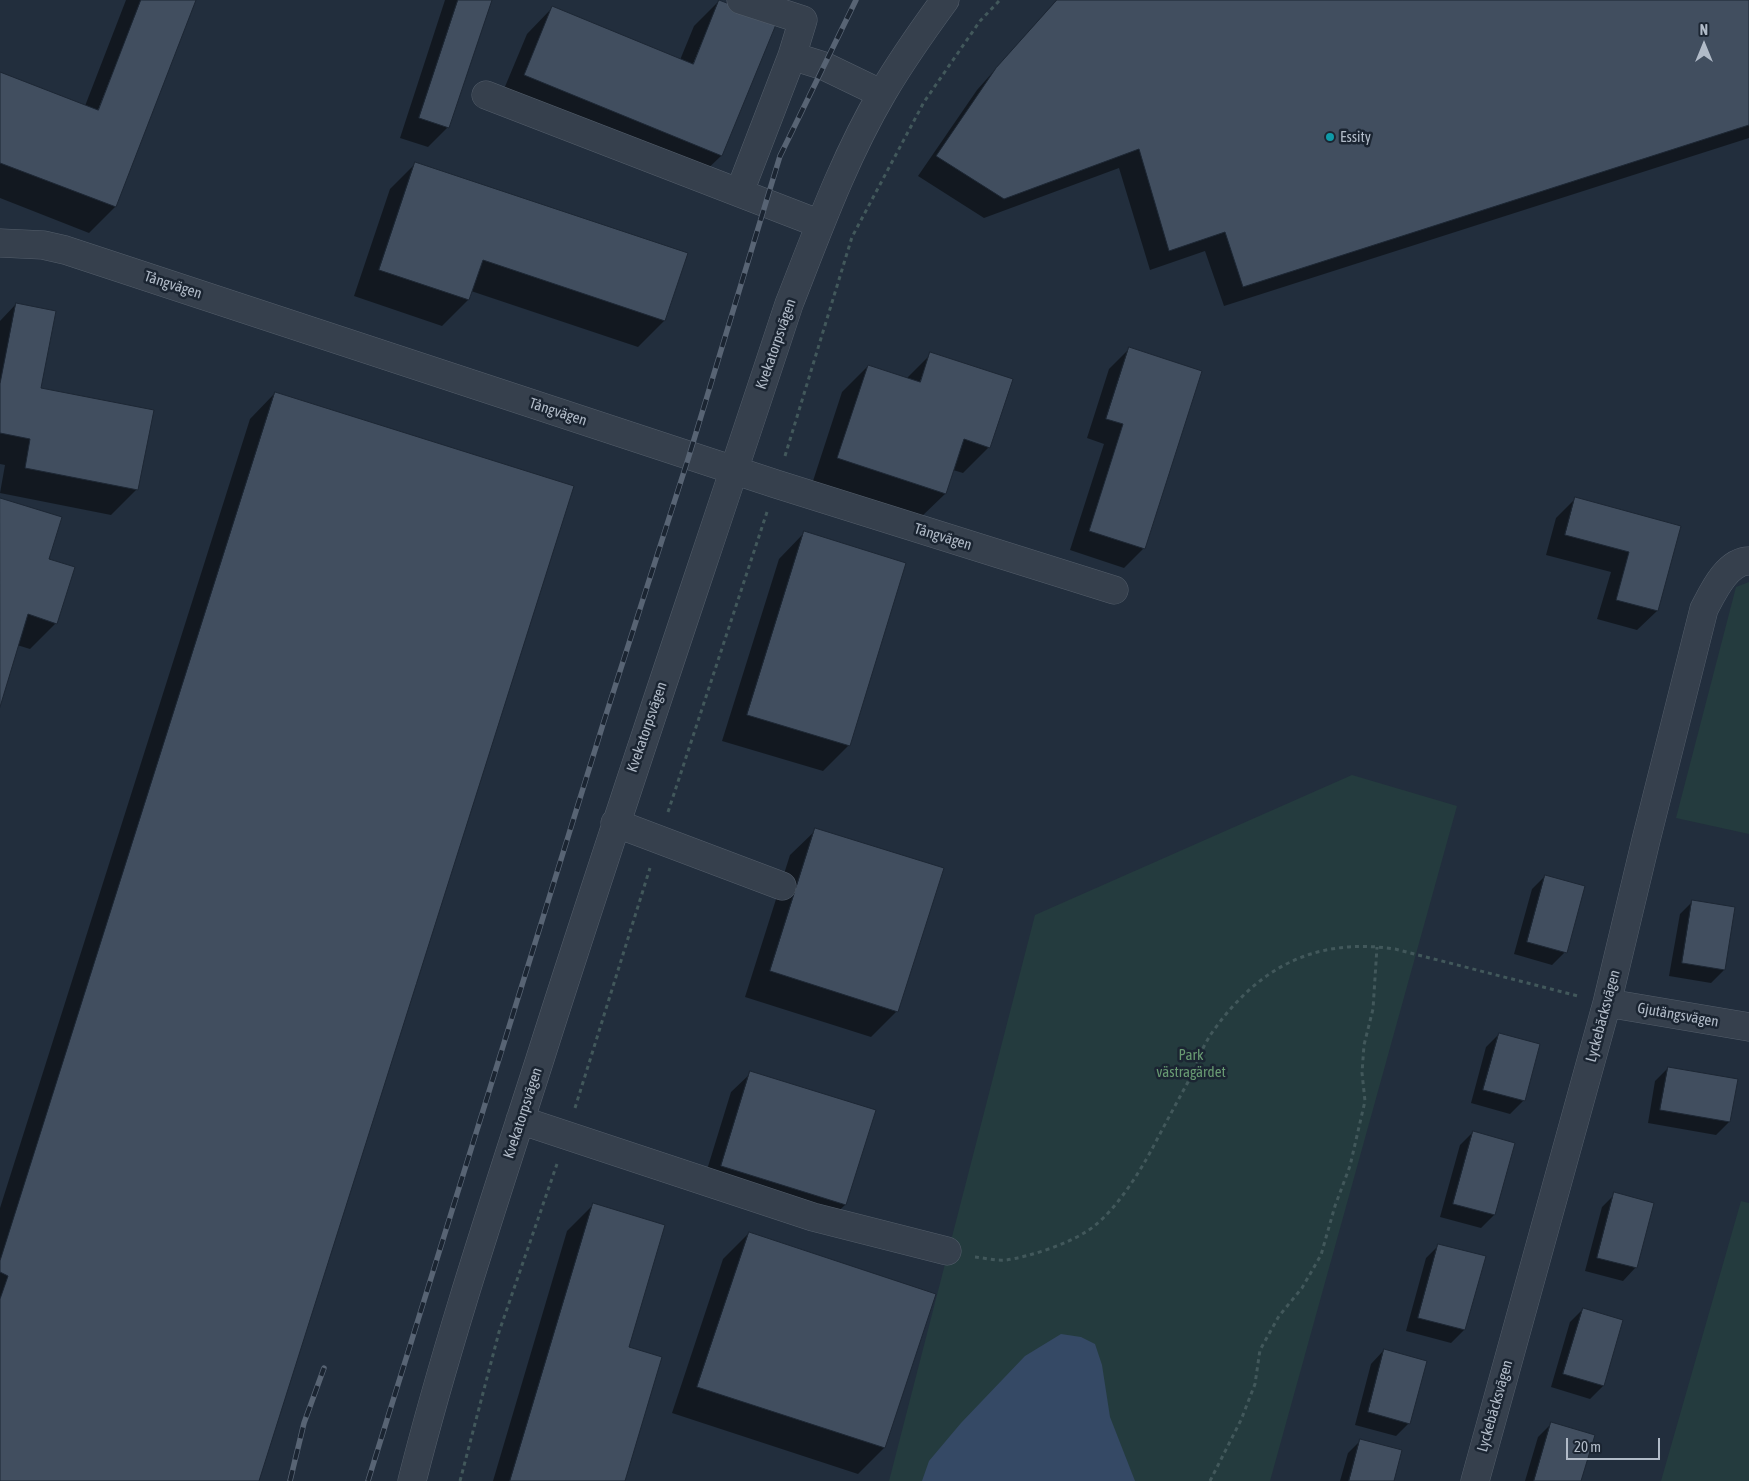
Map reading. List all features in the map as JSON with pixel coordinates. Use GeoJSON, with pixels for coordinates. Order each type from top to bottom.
{"type":"FeatureCollection","features":[{"type":"Feature","properties":{"kind":"street"},"geometry":{"type":"LineString","coordinates":[[740,191],[792,56],[803,20],[741,0]]}},
{"type":"Feature","properties":{"kind":"street","name":"Kvekatorpsvägen"},"geometry":{"type":"LineString","coordinates":[[412,1481],[433,1400],[520,1120],[615,824],[789,304],[820,224],[882,94],[912,44],[945,0]]}},
{"type":"Feature","properties":{"kind":"street"},"geometry":{"type":"LineString","coordinates":[[792,56],[824,66],[882,94]]}},
{"type":"Feature","properties":{"kind":"street"},"geometry":{"type":"LineString","coordinates":[[486,95],[740,191],[820,224]]}},
{"type":"Feature","properties":{"kind":"street","name":"Tångvägen"},"geometry":{"type":"LineString","coordinates":[[0,243],[43,244],[65,250],[776,484],[1114,590]]}},
{"type":"Feature","properties":{"kind":"street","name":"Lyckebäcksvägen"},"geometry":{"type":"LineString","coordinates":[[1475,1481],[1607,1003],[1704,609],[1720,578],[1746,561]]}},
{"type":"Feature","properties":{"kind":"street"},"geometry":{"type":"LineString","coordinates":[[615,824],[782,886]]}},
{"type":"Feature","properties":{"kind":"street","name":"Gjutängsvägen"},"geometry":{"type":"LineString","coordinates":[[1607,1003],[1749,1027]]}},
{"type":"Feature","properties":{"kind":"street"},"geometry":{"type":"LineString","coordinates":[[520,1120],[814,1217],[947,1251]]}},
{"type":"Feature","properties":{"kind":"path"},"geometry":{"type":"LineString","coordinates":[[460,1481],[499,1332],[567,1134],[659,840],[776,484],[852,237],[924,102],[980,21],[1000,0]]}},
{"type":"Feature","properties":{"kind":"path"},"geometry":{"type":"LineString","coordinates":[[947,1251],[970,1257],[1005,1260],[1052,1247],[1085,1233],[1115,1205],[1138,1175],[1210,1036],[1241,996],[1274,970],[1309,954],[1345,948],[1377,947],[1607,1003]]}},
{"type":"Feature","properties":{"kind":"path"},"geometry":{"type":"LineString","coordinates":[[1210,1481],[1242,1420],[1256,1384],[1260,1350],[1279,1316],[1302,1288],[1321,1255],[1335,1206],[1350,1166],[1365,1101],[1362,1073],[1364,1045],[1373,1009],[1377,947]]}},
{"type":"Feature","properties":{"kind":"green space"},"geometry":{"type":"Polygon","coordinates":[[[1749,582],[1749,834],[1676,818],[1736,587],[1749,582]]]}},
{"type":"Feature","properties":{"kind":"green space","name":"Park västragärdet"},"geometry":{"type":"Polygon","coordinates":[[[1352,775],[1457,806],[1270,1481],[889,1481],[1035,915],[1352,775]]]}},
{"type":"Feature","properties":{"kind":"green space"},"geometry":{"type":"Polygon","coordinates":[[[1741,1201],[1749,1203],[1749,1481],[1661,1481],[1741,1201]]]}},
{"type":"Feature","properties":{"kind":"water"},"geometry":{"type":"Polygon","coordinates":[[[1061,1334],[1081,1337],[1095,1344],[1102,1365],[1110,1417],[1135,1481],[922,1481],[929,1461],[961,1423],[1025,1356],[1061,1334]]]}},
{"type":"Feature","properties":{"kind":"building"},"geometry":{"type":"Polygon","coordinates":[[[141,0],[196,0],[116,207],[0,163],[0,72],[98,110],[141,0]]]}},
{"type":"Feature","properties":{"kind":"building"},"geometry":{"type":"Polygon","coordinates":[[[458,0],[492,0],[449,128],[419,118],[458,0]]]}},
{"type":"Feature","properties":{"kind":"building"},"geometry":{"type":"Polygon","coordinates":[[[719,0],[777,22],[722,156],[524,75],[552,6],[693,64],[719,0]]]}},
{"type":"Feature","properties":{"kind":"building","name":"Essity"},"geometry":{"type":"Polygon","coordinates":[[[1057,0],[1749,0],[1749,125],[1243,287],[1225,232],[1169,251],[1139,149],[1004,199],[936,156],[996,68],[1057,0]]]}},
{"type":"Feature","properties":{"kind":"building"},"geometry":{"type":"Polygon","coordinates":[[[415,162],[688,253],[665,321],[483,260],[469,300],[379,270],[415,162]]]}},
{"type":"Feature","properties":{"kind":"building"},"geometry":{"type":"Polygon","coordinates":[[[16,303],[56,311],[41,388],[154,410],[138,490],[25,468],[30,439],[0,433],[0,384],[16,303]]]}},
{"type":"Feature","properties":{"kind":"building"},"geometry":{"type":"Polygon","coordinates":[[[1129,347],[1202,371],[1145,549],[1089,531],[1123,424],[1106,419],[1129,347]]]}},
{"type":"Feature","properties":{"kind":"building"},"geometry":{"type":"Polygon","coordinates":[[[930,352],[1013,379],[990,448],[964,439],[946,494],[837,458],[868,365],[920,382],[930,352]]]}},
{"type":"Feature","properties":{"kind":"building"},"geometry":{"type":"Polygon","coordinates":[[[275,392],[574,486],[259,1481],[0,1481],[0,1299],[8,1276],[0,1272],[0,1261],[275,392]]]}},
{"type":"Feature","properties":{"kind":"building"},"geometry":{"type":"Polygon","coordinates":[[[1575,497],[1681,526],[1658,611],[1616,600],[1629,552],[1565,535],[1575,497]]]}},
{"type":"Feature","properties":{"kind":"building"},"geometry":{"type":"Polygon","coordinates":[[[0,498],[62,517],[49,559],[75,567],[57,624],[28,614],[0,707],[0,498]]]}},
{"type":"Feature","properties":{"kind":"building"},"geometry":{"type":"Polygon","coordinates":[[[804,531],[906,563],[850,746],[747,715],[804,531]]]}},
{"type":"Feature","properties":{"kind":"building"},"geometry":{"type":"Polygon","coordinates":[[[815,828],[944,868],[898,1012],[770,971],[815,828]]]}},
{"type":"Feature","properties":{"kind":"building"},"geometry":{"type":"Polygon","coordinates":[[[1545,875],[1585,886],[1567,953],[1527,942],[1545,875]]]}},
{"type":"Feature","properties":{"kind":"building"},"geometry":{"type":"Polygon","coordinates":[[[1692,900],[1735,907],[1725,970],[1682,963],[1692,900]]]}},
{"type":"Feature","properties":{"kind":"building"},"geometry":{"type":"Polygon","coordinates":[[[1499,1033],[1540,1044],[1525,1101],[1483,1090],[1499,1033]]]}},
{"type":"Feature","properties":{"kind":"building"},"geometry":{"type":"Polygon","coordinates":[[[1668,1067],[1738,1079],[1730,1122],[1660,1110],[1668,1067]]]}},
{"type":"Feature","properties":{"kind":"building"},"geometry":{"type":"Polygon","coordinates":[[[750,1071],[876,1110],[846,1205],[721,1166],[750,1071]]]}},
{"type":"Feature","properties":{"kind":"building"},"geometry":{"type":"Polygon","coordinates":[[[1473,1131],[1515,1143],[1495,1215],[1453,1204],[1473,1131]]]}},
{"type":"Feature","properties":{"kind":"building"},"geometry":{"type":"Polygon","coordinates":[[[1614,1192],[1654,1203],[1637,1268],[1597,1258],[1614,1192]]]}},
{"type":"Feature","properties":{"kind":"building"},"geometry":{"type":"Polygon","coordinates":[[[593,1203],[665,1225],[629,1347],[662,1357],[625,1481],[510,1481],[593,1203]]]}},
{"type":"Feature","properties":{"kind":"building"},"geometry":{"type":"Polygon","coordinates":[[[749,1232],[936,1294],[885,1448],[697,1387],[749,1232]]]}},
{"type":"Feature","properties":{"kind":"building"},"geometry":{"type":"Polygon","coordinates":[[[1438,1244],[1486,1256],[1465,1330],[1418,1318],[1438,1244]]]}},
{"type":"Feature","properties":{"kind":"building"},"geometry":{"type":"Polygon","coordinates":[[[1583,1308],[1623,1320],[1604,1386],[1563,1374],[1583,1308]]]}},
{"type":"Feature","properties":{"kind":"building"},"geometry":{"type":"Polygon","coordinates":[[[1384,1349],[1427,1361],[1410,1424],[1368,1412],[1384,1349]]]}},
{"type":"Feature","properties":{"kind":"building"},"geometry":{"type":"Polygon","coordinates":[[[1551,1422],[1595,1435],[1581,1481],[1534,1481],[1551,1422]]]}},
{"type":"Feature","properties":{"kind":"building"},"geometry":{"type":"Polygon","coordinates":[[[1360,1439],[1402,1450],[1394,1481],[1349,1481],[1360,1439]]]}},
{"type":"Feature","properties":{"kind":"railway"},"geometry":{"type":"LineString","coordinates":[[368,1481],[604,721],[689,456],[780,156],[856,0]]}},
{"type":"Feature","properties":{"kind":"railway"},"geometry":{"type":"LineString","coordinates":[[290,1481],[304,1423],[324,1368]]}},
{"type":"Feature","properties":{"kind":"place","name":"Essity"},"geometry":{"type":"Point","coordinates":[1330,137]}}]}
